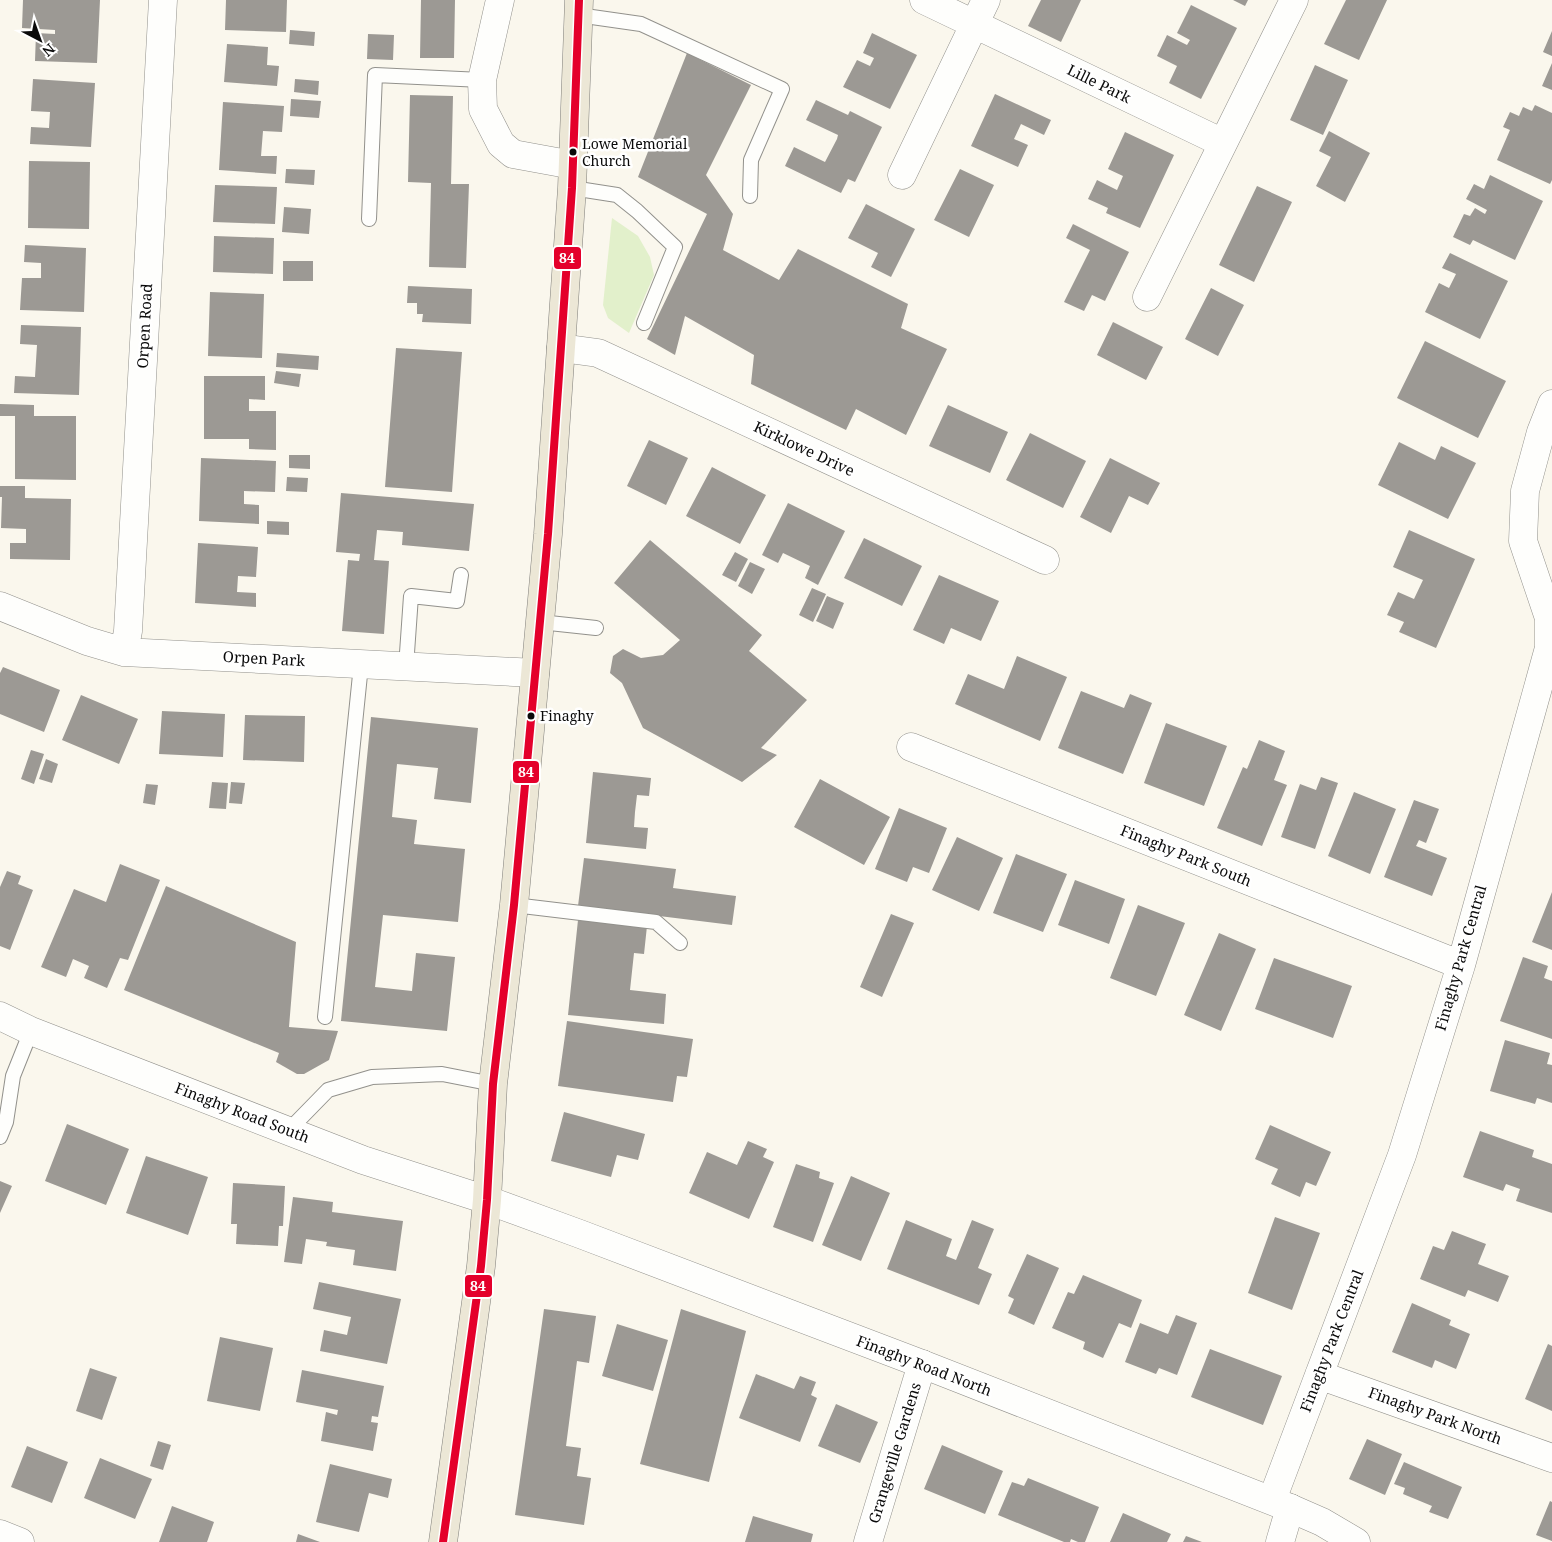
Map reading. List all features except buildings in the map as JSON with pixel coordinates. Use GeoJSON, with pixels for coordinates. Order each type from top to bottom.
{"type":"FeatureCollection","features":[{"type":"Feature","properties":{"kind":"main road"},"geometry":{"type":"LineString","coordinates":[[442,1542],[479,1284],[487,1200],[493,1084],[514,905],[536,673],[549,520],[572,177],[578,8]]}},
{"type":"Feature","properties":{"kind":"street","name":"Orpen Road"},"geometry":{"type":"LineString","coordinates":[[124,652],[128,631],[164,0]]}},
{"type":"Feature","properties":{"kind":"street"},"geometry":{"type":"LineString","coordinates":[[500,0],[482,80],[483,109],[501,144],[513,154],[572,177]]}},
{"type":"Feature","properties":{"kind":"street","name":"Lille Park"},"geometry":{"type":"LineString","coordinates":[[924,0],[981,12],[1223,144]]}},
{"type":"Feature","properties":{"kind":"street"},"geometry":{"type":"LineString","coordinates":[[1147,297],[1294,0]]}},
{"type":"Feature","properties":{"kind":"street"},"geometry":{"type":"LineString","coordinates":[[902,175],[981,12]]}},
{"type":"Feature","properties":{"kind":"street","name":"Kirklowe Drive"},"geometry":{"type":"LineString","coordinates":[[560,348],[598,353],[1045,560]]}},
{"type":"Feature","properties":{"kind":"street","name":"Finaghy Park Central"},"geometry":{"type":"LineString","coordinates":[[1280,1542],[1281,1504],[1319,1375],[1402,1155],[1461,965],[1550,648],[1549,618],[1523,541],[1525,491],[1541,432],[1552,404]]}},
{"type":"Feature","properties":{"kind":"street","name":"Orpen Park"},"geometry":{"type":"LineString","coordinates":[[0,606],[87,641],[124,652],[536,673]]}},
{"type":"Feature","properties":{"kind":"street","name":"Finaghy Park South"},"geometry":{"type":"LineString","coordinates":[[912,748],[1461,965]]}},
{"type":"Feature","properties":{"kind":"street","name":"Finaghy Road South"},"geometry":{"type":"LineString","coordinates":[[0,1016],[32,1031],[381,1167],[487,1200]]}},
{"type":"Feature","properties":{"kind":"street","name":"Finaghy Road North"},"geometry":{"type":"LineString","coordinates":[[487,1200],[922,1364],[1281,1504],[1322,1522],[1356,1542]]}},
{"type":"Feature","properties":{"kind":"street","name":"Grangeville Gardens"},"geometry":{"type":"LineString","coordinates":[[868,1542],[922,1364]]}},
{"type":"Feature","properties":{"kind":"street","name":"Finaghy Park North"},"geometry":{"type":"LineString","coordinates":[[1319,1375],[1552,1458]]}},
{"type":"Feature","properties":{"kind":"street"},"geometry":{"type":"LineString","coordinates":[[0,1534],[20,1542]]}},
{"type":"Feature","properties":{"kind":"lane"},"geometry":{"type":"LineString","coordinates":[[578,8],[642,24],[782,89],[751,160],[750,196]]}},
{"type":"Feature","properties":{"kind":"lane"},"geometry":{"type":"LineString","coordinates":[[369,219],[375,75],[482,80]]}},
{"type":"Feature","properties":{"kind":"lane"},"geometry":{"type":"LineString","coordinates":[[572,177],[616,194],[675,247],[644,323]]}},
{"type":"Feature","properties":{"kind":"lane"},"geometry":{"type":"LineString","coordinates":[[406,667],[411,596],[458,601],[460,575]]}},
{"type":"Feature","properties":{"kind":"lane"},"geometry":{"type":"LineString","coordinates":[[540,622],[596,628]]}},
{"type":"Feature","properties":{"kind":"lane"},"geometry":{"type":"LineString","coordinates":[[325,1017],[361,665]]}},
{"type":"Feature","properties":{"kind":"lane"},"geometry":{"type":"LineString","coordinates":[[514,905],[656,922],[680,943]]}},
{"type":"Feature","properties":{"kind":"lane"},"geometry":{"type":"LineString","coordinates":[[0,1137],[6,1122],[13,1076],[32,1031]]}},
{"type":"Feature","properties":{"kind":"lane"},"geometry":{"type":"LineString","coordinates":[[288,1131],[328,1090],[372,1077],[442,1074],[493,1084]]}},
{"type":"Feature","properties":{"kind":"green space"},"geometry":{"type":"Polygon","coordinates":[[[612,218],[638,236],[650,257],[654,275],[629,333],[608,318],[603,305],[612,218]]]}},
{"type":"Feature","properties":{"kind":"transit line","name":"84"},"geometry":{"type":"LineString","coordinates":[[443,1542],[481,1266],[487,1200],[493,1084],[514,905],[548,534],[572,188],[579,0]]}},
{"type":"Feature","properties":{"kind":"place","name":"Lowe Memorial Church"},"geometry":{"type":"Point","coordinates":[573,152]}},
{"type":"Feature","properties":{"kind":"place","name":"Finaghy"},"geometry":{"type":"Point","coordinates":[531,716]}}]}
